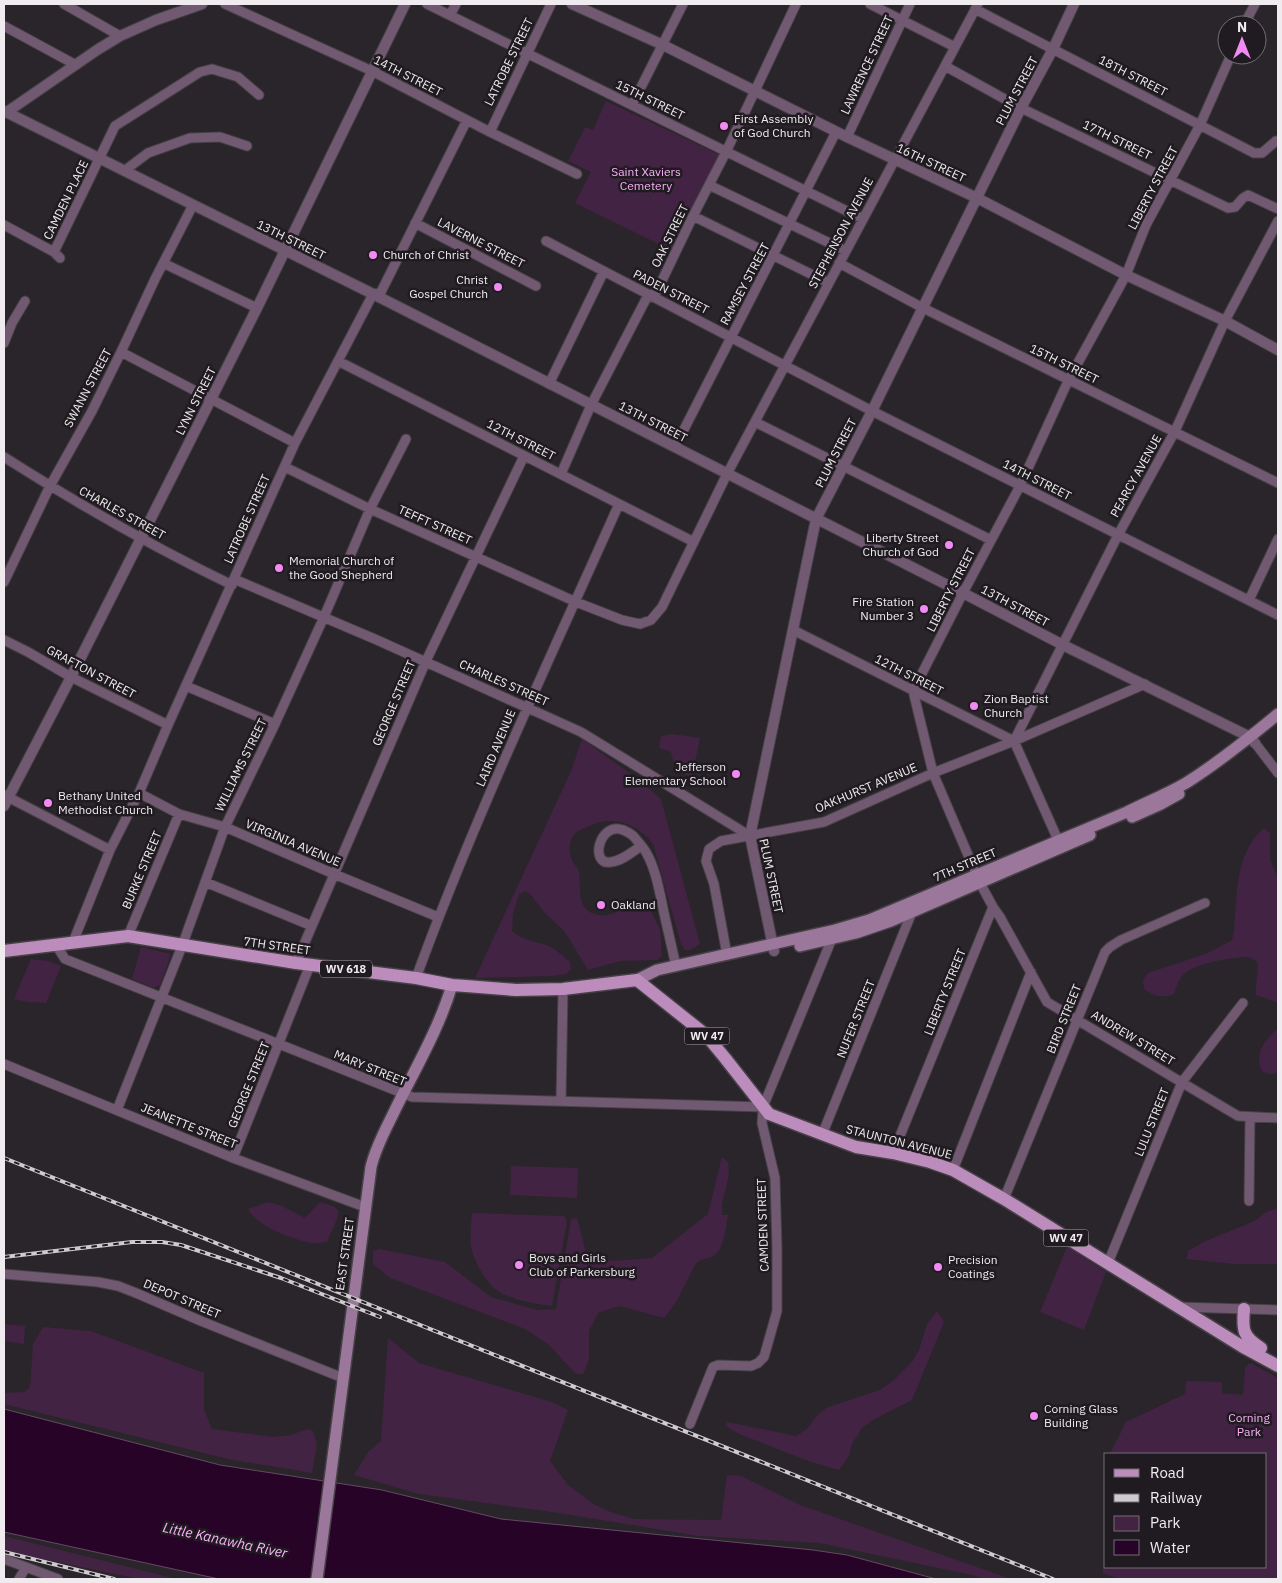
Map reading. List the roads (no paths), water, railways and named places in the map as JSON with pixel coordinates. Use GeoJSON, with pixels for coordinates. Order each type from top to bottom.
{"type":"FeatureCollection","features":[{"type":"Feature","properties":{"kind":"main road","name":"7TH STREET"},"geometry":{"type":"LineString","coordinates":[[833,934],[978,879],[1161,804],[1195,785],[1252,740],[1278,714]]}},
{"type":"Feature","properties":{"kind":"main road","name":"7TH STREET"},"geometry":{"type":"LineString","coordinates":[[4,951],[128,936],[182,946],[416,978],[452,985],[516,990],[563,989],[659,977],[833,934],[872,928],[912,912],[1058,840],[1127,812],[1185,783],[1278,724]]}},
{"type":"Feature","properties":{"kind":"main road","name":"7TH STREET"},"geometry":{"type":"LineString","coordinates":[[637,980],[657,970],[728,954],[773,948]]}},
{"type":"Feature","properties":{"kind":"main road","name":"STAUNTON AVENUE"},"geometry":{"type":"LineString","coordinates":[[637,980],[706,1035],[769,1114],[856,1147],[893,1153],[953,1170],[1004,1199],[1278,1366]]}},
{"type":"Feature","properties":{"kind":"main road","name":"EAST STREET"},"geometry":{"type":"LineString","coordinates":[[317,1579],[374,1154],[430,1041],[447,1002],[452,985]]}},
{"type":"Feature","properties":{"kind":"main road"},"geometry":{"type":"LineString","coordinates":[[1244,1309],[1243,1324],[1245,1335],[1250,1341],[1278,1359]]}},
{"type":"Feature","properties":{"kind":"main road"},"geometry":{"type":"LineString","coordinates":[[1231,1339],[1243,1324]]}},
{"type":"Feature","properties":{"kind":"street"},"geometry":{"type":"LineString","coordinates":[[64,4],[120,36]]}},
{"type":"Feature","properties":{"kind":"street"},"geometry":{"type":"LineString","coordinates":[[5,112],[96,50],[120,36],[156,20],[202,4]]}},
{"type":"Feature","properties":{"kind":"street","name":"14TH STREET"},"geometry":{"type":"LineString","coordinates":[[225,4],[372,71],[490,132],[577,174]]}},
{"type":"Feature","properties":{"kind":"street","name":"LYNN STREET"},"geometry":{"type":"LineString","coordinates":[[5,799],[71,677],[211,400],[406,4]]}},
{"type":"Feature","properties":{"kind":"street","name":"15TH STREET"},"geometry":{"type":"LineString","coordinates":[[427,4],[863,219]]}},
{"type":"Feature","properties":{"kind":"street"},"geometry":{"type":"LineString","coordinates":[[450,15],[456,4]]}},
{"type":"Feature","properties":{"kind":"street","name":"LATROBE STREET"},"geometry":{"type":"LineString","coordinates":[[490,132],[551,4]]}},
{"type":"Feature","properties":{"kind":"street","name":"16TH STREET"},"geometry":{"type":"LineString","coordinates":[[572,4],[663,45],[847,138],[977,198],[1126,274],[1226,322],[1278,350]]}},
{"type":"Feature","properties":{"kind":"street"},"geometry":{"type":"LineString","coordinates":[[632,105],[684,4]]}},
{"type":"Feature","properties":{"kind":"street","name":"OAK STREET"},"geometry":{"type":"LineString","coordinates":[[561,474],[590,405],[646,299],[657,292],[796,4]]}},
{"type":"Feature","properties":{"kind":"street"},"geometry":{"type":"LineString","coordinates":[[870,4],[955,47]]}},
{"type":"Feature","properties":{"kind":"street","name":"LAWRENCE STREET"},"geometry":{"type":"LineString","coordinates":[[847,138],[910,4]]}},
{"type":"Feature","properties":{"kind":"street","name":"PLUM STREET"},"geometry":{"type":"LineString","coordinates":[[773,948],[750,836],[816,519],[872,411],[1074,4]]}},
{"type":"Feature","properties":{"kind":"street","name":"18TH STREET"},"geometry":{"type":"LineString","coordinates":[[977,7],[1053,49],[1254,153],[1262,153],[1278,141]]}},
{"type":"Feature","properties":{"kind":"street","name":"STEPHENSON AVENUE"},"geometry":{"type":"LineString","coordinates":[[675,578],[727,474],[977,7]]}},
{"type":"Feature","properties":{"kind":"street"},"geometry":{"type":"LineString","coordinates":[[4,26],[76,65]]}},
{"type":"Feature","properties":{"kind":"street","name":"LIBERTY STREET"},"geometry":{"type":"LineString","coordinates":[[913,691],[1020,486],[1068,380],[1126,274],[1146,225],[1200,124],[1227,65]]}},
{"type":"Feature","properties":{"kind":"street","name":"17TH STREET"},"geometry":{"type":"LineString","coordinates":[[945,66],[1021,108],[1228,208],[1235,207],[1248,195],[1278,209]]}},
{"type":"Feature","properties":{"kind":"street","name":"CAMDEN PLACE"},"geometry":{"type":"LineString","coordinates":[[4,225],[57,255],[115,126],[200,72],[212,69],[238,77],[259,95]]}},
{"type":"Feature","properties":{"kind":"street","name":"13TH STREET"},"geometry":{"type":"LineString","coordinates":[[5,112],[373,294],[1063,645],[1145,684],[1252,740],[1278,773]]}},
{"type":"Feature","properties":{"kind":"street","name":"LATROBE STREET"},"geometry":{"type":"LineString","coordinates":[[73,942],[110,850],[139,793],[295,443],[373,294],[381,292],[467,120]]}},
{"type":"Feature","properties":{"kind":"street","name":"RAMSEY STREET"},"geometry":{"type":"LineString","coordinates":[[675,447],[836,132]]}},
{"type":"Feature","properties":{"kind":"street"},"geometry":{"type":"LineString","coordinates":[[124,171],[148,153],[190,138],[220,137],[247,146]]}},
{"type":"Feature","properties":{"kind":"street"},"geometry":{"type":"LineString","coordinates":[[709,185],[846,250]]}},
{"type":"Feature","properties":{"kind":"street","name":"SWANN STREET"},"geometry":{"type":"LineString","coordinates":[[5,579],[50,486],[92,411],[192,205]]}},
{"type":"Feature","properties":{"kind":"street"},"geometry":{"type":"LineString","coordinates":[[693,216],[829,283]]}},
{"type":"Feature","properties":{"kind":"street","name":"PEARCY AVENUE"},"geometry":{"type":"LineString","coordinates":[[1014,741],[1118,535],[1175,431],[1226,322],[1278,221]]}},
{"type":"Feature","properties":{"kind":"street","name":"LAVERNE STREET"},"geometry":{"type":"LineString","coordinates":[[415,223],[536,286]]}},
{"type":"Feature","properties":{"kind":"street","name":"PADEN STREET"},"geometry":{"type":"LineString","coordinates":[[546,242],[785,365]]}},
{"type":"Feature","properties":{"kind":"street"},"geometry":{"type":"LineString","coordinates":[[163,263],[257,308]]}},
{"type":"Feature","properties":{"kind":"street","name":"15TH STREET"},"geometry":{"type":"LineString","coordinates":[[840,263],[923,308],[1278,483]]}},
{"type":"Feature","properties":{"kind":"street"},"geometry":{"type":"LineString","coordinates":[[549,384],[604,271]]}},
{"type":"Feature","properties":{"kind":"street"},"geometry":{"type":"LineString","coordinates":[[4,343],[8,322],[24,301]]}},
{"type":"Feature","properties":{"kind":"street"},"geometry":{"type":"LineString","coordinates":[[121,352],[295,443]]}},
{"type":"Feature","properties":{"kind":"street","name":"12TH STREET"},"geometry":{"type":"LineString","coordinates":[[338,361],[694,542]]}},
{"type":"Feature","properties":{"kind":"street","name":"14TH STREET"},"geometry":{"type":"LineString","coordinates":[[785,365],[872,411],[1278,615]]}},
{"type":"Feature","properties":{"kind":"street"},"geometry":{"type":"LineString","coordinates":[[755,422],[991,540]]}},
{"type":"Feature","properties":{"kind":"street","name":"WILLIAMS STREET"},"geometry":{"type":"LineString","coordinates":[[117,1110],[182,946],[225,827],[324,617],[370,509],[406,439]]}},
{"type":"Feature","properties":{"kind":"street","name":"GEORGE STREET"},"geometry":{"type":"LineString","coordinates":[[296,963],[426,661],[524,456]]}},
{"type":"Feature","properties":{"kind":"street","name":"CHARLES STREET"},"geometry":{"type":"LineString","coordinates":[[4,457],[140,538],[233,582],[324,617],[426,661],[580,732],[750,836]]}},
{"type":"Feature","properties":{"kind":"street","name":"TEFFT STREET"},"geometry":{"type":"LineString","coordinates":[[285,467],[370,509],[576,602],[622,620],[640,624],[651,620],[662,607],[675,578]]}},
{"type":"Feature","properties":{"kind":"street","name":"LAIRD AVENUE"},"geometry":{"type":"LineString","coordinates":[[416,978],[438,917],[527,708],[619,504]]}},
{"type":"Feature","properties":{"kind":"street"},"geometry":{"type":"LineString","coordinates":[[1249,600],[1278,539]]}},
{"type":"Feature","properties":{"kind":"street","name":"12TH STREET"},"geometry":{"type":"LineString","coordinates":[[792,630],[1014,741]]}},
{"type":"Feature","properties":{"kind":"street","name":"GRAFTON STREET"},"geometry":{"type":"LineString","coordinates":[[4,640],[71,677],[168,725]]}},
{"type":"Feature","properties":{"kind":"street"},"geometry":{"type":"LineString","coordinates":[[1058,840],[1014,741],[1145,684]]}},
{"type":"Feature","properties":{"kind":"street"},"geometry":{"type":"LineString","coordinates":[[186,686],[275,724]]}},
{"type":"Feature","properties":{"kind":"street"},"geometry":{"type":"LineString","coordinates":[[913,691],[934,773],[978,879],[993,907]]}},
{"type":"Feature","properties":{"kind":"street","name":"OAKHURST AVENUE"},"geometry":{"type":"LineString","coordinates":[[728,954],[714,884],[706,861],[709,848],[721,841],[824,822],[934,773],[1014,741]]}},
{"type":"Feature","properties":{"kind":"street","name":"VIRGINIA AVENUE"},"geometry":{"type":"LineString","coordinates":[[139,793],[179,814],[225,827],[438,917]]}},
{"type":"Feature","properties":{"kind":"street"},"geometry":{"type":"LineString","coordinates":[[5,799],[110,850]]}},
{"type":"Feature","properties":{"kind":"street","name":"BURKE STREET"},"geometry":{"type":"LineString","coordinates":[[128,936],[179,814]]}},
{"type":"Feature","properties":{"kind":"street"},"geometry":{"type":"LineString","coordinates":[[641,846],[611,862],[602,860],[598,854],[598,848],[604,836],[608,831],[618,829],[632,834],[641,846],[647,854],[658,883],[676,966]]}},
{"type":"Feature","properties":{"kind":"street"},"geometry":{"type":"LineString","coordinates":[[205,882],[312,926]]}},
{"type":"Feature","properties":{"kind":"street","name":"BIRD STREET"},"geometry":{"type":"LineString","coordinates":[[1004,1199],[1102,959],[1110,947],[1121,940],[1205,903]]}},
{"type":"Feature","properties":{"kind":"street","name":"LIBERTY STREET"},"geometry":{"type":"LineString","coordinates":[[893,1153],[993,907]]}},
{"type":"Feature","properties":{"kind":"street","name":"ANDREW STREET"},"geometry":{"type":"LineString","coordinates":[[993,907],[1047,1002],[1238,1116],[1278,1118]]}},
{"type":"Feature","properties":{"kind":"street","name":"NUFER STREET"},"geometry":{"type":"LineString","coordinates":[[822,1135],[912,912]]}},
{"type":"Feature","properties":{"kind":"street","name":"CAMDEN STREET"},"geometry":{"type":"LineString","coordinates":[[690,1424],[713,1367],[718,1365],[751,1366],[758,1363],[764,1357],[777,1311],[777,1248],[775,1178],[762,1123],[763,1106],[833,934]]}},
{"type":"Feature","properties":{"kind":"street","name":"MARY STREET"},"geometry":{"type":"LineString","coordinates":[[56,945],[65,959],[402,1095],[412,1097],[763,1106]]}},
{"type":"Feature","properties":{"kind":"street","name":"GEORGE STREET"},"geometry":{"type":"LineString","coordinates":[[234,1158],[310,965]]}},
{"type":"Feature","properties":{"kind":"street"},"geometry":{"type":"LineString","coordinates":[[953,1170],[1031,972]]}},
{"type":"Feature","properties":{"kind":"street"},"geometry":{"type":"LineString","coordinates":[[561,1101],[563,989]]}},
{"type":"Feature","properties":{"kind":"street","name":"LULU STREET"},"geometry":{"type":"LineString","coordinates":[[1108,1263],[1182,1082],[1243,1003]]}},
{"type":"Feature","properties":{"kind":"street","name":"JEANETTE STREET"},"geometry":{"type":"LineString","coordinates":[[4,1064],[234,1158],[366,1207]]}},
{"type":"Feature","properties":{"kind":"street"},"geometry":{"type":"LineString","coordinates":[[1250,1117],[1250,1202]]}},
{"type":"Feature","properties":{"kind":"street","name":"DEPOT STREET"},"geometry":{"type":"LineString","coordinates":[[4,1274],[98,1282],[118,1286],[201,1322],[343,1378]]}},
{"type":"Feature","properties":{"kind":"street"},"geometry":{"type":"LineString","coordinates":[[1179,1307],[1278,1310]]}},
{"type":"Feature","properties":{"kind":"street"},"geometry":{"type":"LineString","coordinates":[[4,1559],[58,1579]]}},
{"type":"Feature","properties":{"kind":"street"},"geometry":{"type":"LineString","coordinates":[[19,1579],[26,1567]]}},
{"type":"Feature","properties":{"kind":"water","name":"Little Kanawha River"},"geometry":{"type":"Polygon","coordinates":[[[4,1409],[220,1465],[382,1490],[501,1519],[813,1550],[847,1555],[936,1579],[219,1579],[4,1532],[4,1409]]]}},
{"type":"Feature","properties":{"kind":"railway"},"geometry":{"type":"LineString","coordinates":[[4,1158],[1053,1579]]}},
{"type":"Feature","properties":{"kind":"railway"},"geometry":{"type":"LineString","coordinates":[[4,1257],[132,1242],[162,1242],[181,1245],[281,1278],[380,1317]]}},
{"type":"Feature","properties":{"kind":"railway"},"geometry":{"type":"LineString","coordinates":[[4,1552],[114,1579]]}},
{"type":"Feature","properties":{"kind":"place","name":"First Assembly of God Church"},"geometry":{"type":"Point","coordinates":[724,126]}},
{"type":"Feature","properties":{"kind":"place","name":"Church of Christ"},"geometry":{"type":"Point","coordinates":[373,255]}},
{"type":"Feature","properties":{"kind":"place","name":"Christ Gospel Church"},"geometry":{"type":"Point","coordinates":[498,287]}},
{"type":"Feature","properties":{"kind":"place","name":"Liberty Street Church of God"},"geometry":{"type":"Point","coordinates":[949,545]}},
{"type":"Feature","properties":{"kind":"place","name":"Memorial Church of the Good Shepherd"},"geometry":{"type":"Point","coordinates":[279,568]}},
{"type":"Feature","properties":{"kind":"place","name":"Fire Station Number 3"},"geometry":{"type":"Point","coordinates":[924,609]}},
{"type":"Feature","properties":{"kind":"place","name":"Zion Baptist Church"},"geometry":{"type":"Point","coordinates":[974,706]}},
{"type":"Feature","properties":{"kind":"place","name":"Jefferson Elementary School"},"geometry":{"type":"Point","coordinates":[736,774]}},
{"type":"Feature","properties":{"kind":"place","name":"Bethany United Methodist Church"},"geometry":{"type":"Point","coordinates":[48,803]}},
{"type":"Feature","properties":{"kind":"place","name":"Oakland"},"geometry":{"type":"Point","coordinates":[601,905]}},
{"type":"Feature","properties":{"kind":"place","name":"Boys and Girls Club of Parkersburg"},"geometry":{"type":"Point","coordinates":[519,1265]}},
{"type":"Feature","properties":{"kind":"place","name":"Precision Coatings"},"geometry":{"type":"Point","coordinates":[938,1267]}},
{"type":"Feature","properties":{"kind":"place","name":"Corning Glass Building"},"geometry":{"type":"Point","coordinates":[1034,1416]}},
{"type":"Feature","properties":{"kind":"park label","name":"Saint Xaviers Cemetery"},"geometry":{"type":"Point","coordinates":[646,179]}},
{"type":"Feature","properties":{"kind":"park label","name":"Corning Park"},"geometry":{"type":"Point","coordinates":[1249,1425]}}]}
